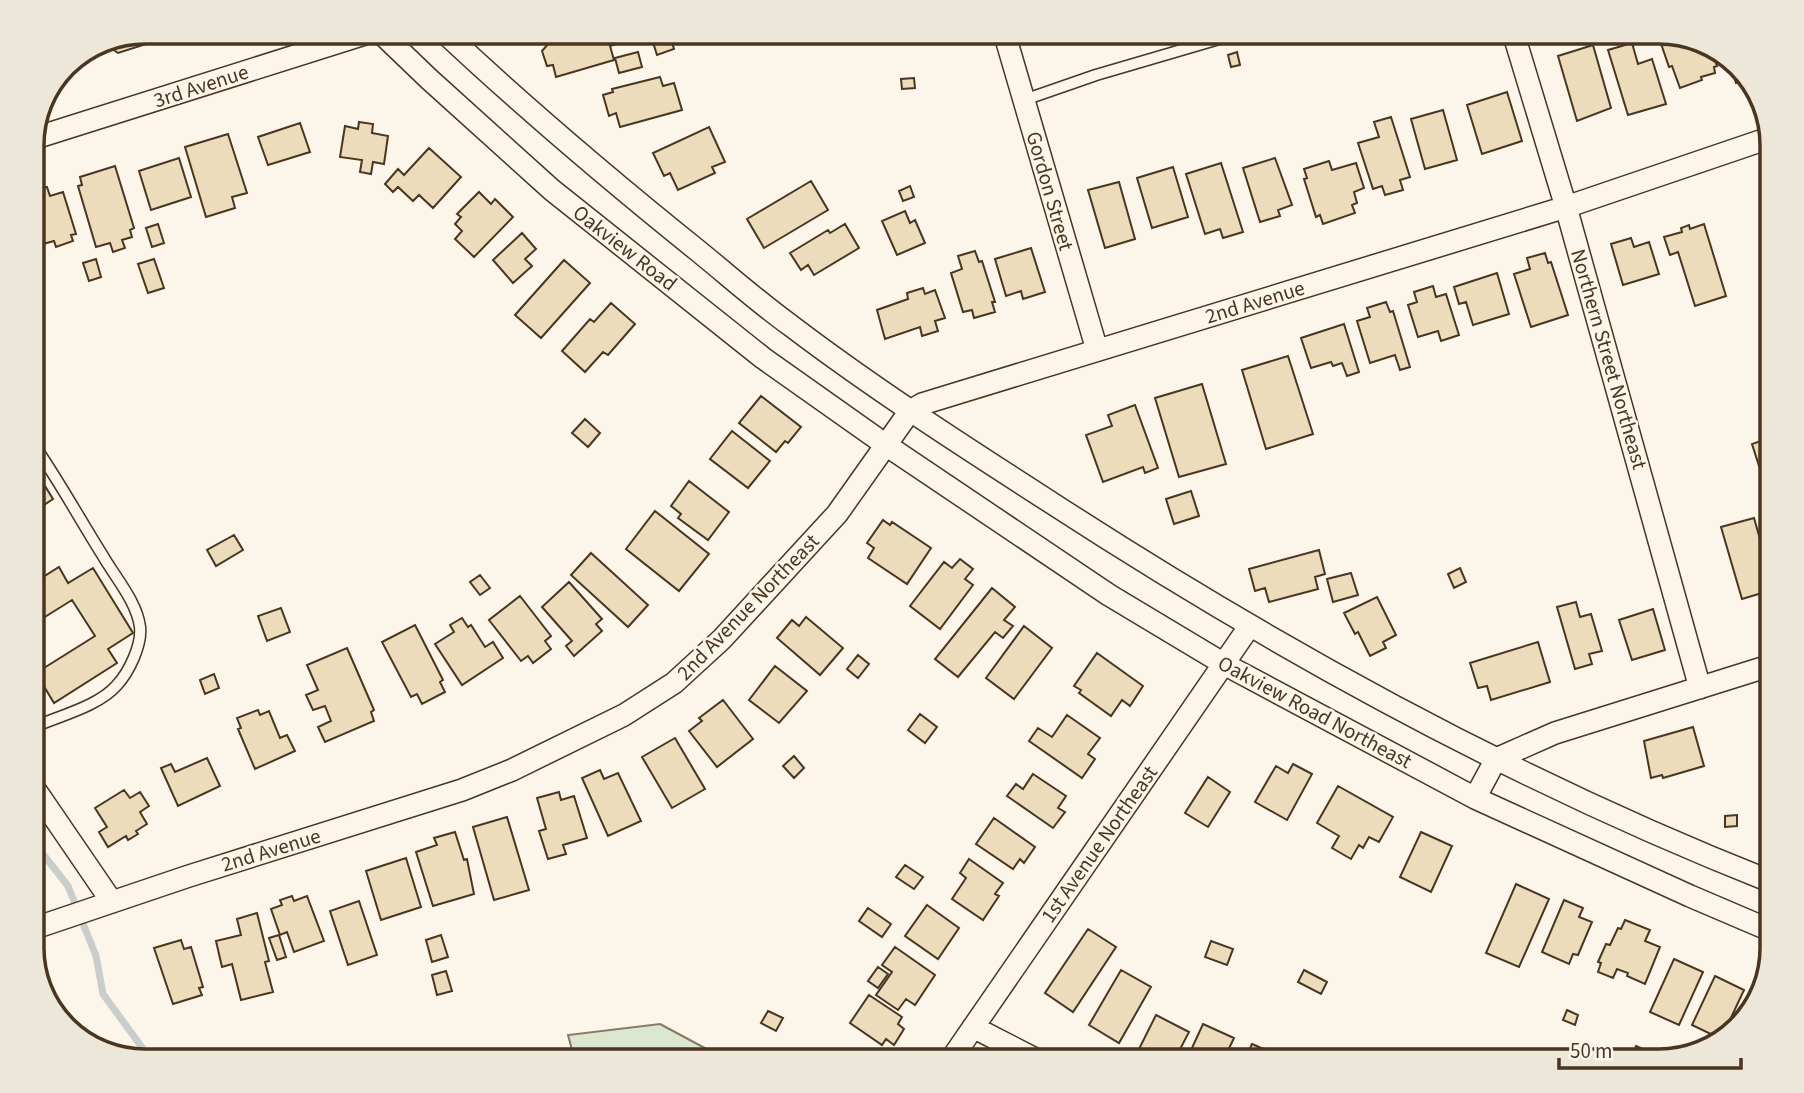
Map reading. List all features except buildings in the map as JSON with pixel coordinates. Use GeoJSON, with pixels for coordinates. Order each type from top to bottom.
{"type":"FeatureCollection","features":[{"type":"Feature","properties":{"kind":"street","name":"3rd Avenue"},"geometry":{"type":"LineString","coordinates":[[44,135],[333,44]]}},
{"type":"Feature","properties":{"kind":"street","name":"Oakview Road"},"geometry":{"type":"LineString","coordinates":[[393,44],[552,190],[763,358],[886,445]]}},
{"type":"Feature","properties":{"kind":"street","name":"Oakview Road"},"geometry":{"type":"LineString","coordinates":[[457,44],[582,157],[789,325],[910,411]]}},
{"type":"Feature","properties":{"kind":"street","name":"Gordon Street"},"geometry":{"type":"LineString","coordinates":[[1008,44],[1097,350]]}},
{"type":"Feature","properties":{"kind":"street","name":"Northern Street Northeast"},"geometry":{"type":"LineString","coordinates":[[1517,44],[1566,207],[1700,688]]}},
{"type":"Feature","properties":{"kind":"street"},"geometry":{"type":"LineString","coordinates":[[1566,207],[1760,141]]}},
{"type":"Feature","properties":{"kind":"street","name":"2nd Avenue"},"geometry":{"type":"LineString","coordinates":[[910,411],[944,397],[1566,207]]}},
{"type":"Feature","properties":{"kind":"street","name":"2nd Avenue Northeast"},"geometry":{"type":"LineString","coordinates":[[510,770],[624,715],[674,683],[723,639],[837,514],[910,411]]}},
{"type":"Feature","properties":{"kind":"street","name":"Oakview Road Northeast"},"geometry":{"type":"LineString","coordinates":[[910,411],[1128,553],[1249,627],[1496,760],[1698,852],[1760,877]]}},
{"type":"Feature","properties":{"kind":"street","name":"Oakview Road Northeast"},"geometry":{"type":"LineString","coordinates":[[886,445],[1109,595],[1224,664],[1475,798],[1760,926]]}},
{"type":"Feature","properties":{"kind":"street","name":"1st Avenue Northeast"},"geometry":{"type":"LineString","coordinates":[[959,1049],[1249,627]]}},
{"type":"Feature","properties":{"kind":"street"},"geometry":{"type":"LineString","coordinates":[[1475,798],[1496,760],[1555,733],[1760,669]]}},
{"type":"Feature","properties":{"kind":"street","name":"2nd Avenue"},"geometry":{"type":"LineString","coordinates":[[44,925],[462,790],[510,770]]}},
{"type":"Feature","properties":{"kind":"street"},"geometry":{"type":"LineString","coordinates":[[44,805],[103,905]]}},
{"type":"Feature","properties":{"kind":"street"},"geometry":{"type":"LineString","coordinates":[[973,1027],[1014,1049]]}},
{"type":"Feature","properties":{"kind":"lane"},"geometry":{"type":"LineString","coordinates":[[1024,100],[1096,75],[1202,44]]}},
{"type":"Feature","properties":{"kind":"lane"},"geometry":{"type":"LineString","coordinates":[[44,460],[129,597],[140,624],[140,638],[129,666],[117,685],[98,702],[44,723]]}},
{"type":"Feature","properties":{"kind":"green space"},"geometry":{"type":"Polygon","coordinates":[[[660,1024],[707,1049],[572,1049],[568,1035],[660,1024]]]}},
{"type":"Feature","properties":{"kind":"waterway"},"geometry":{"type":"LineString","coordinates":[[44,855],[68,886],[96,956],[103,994],[143,1049]]}}]}
